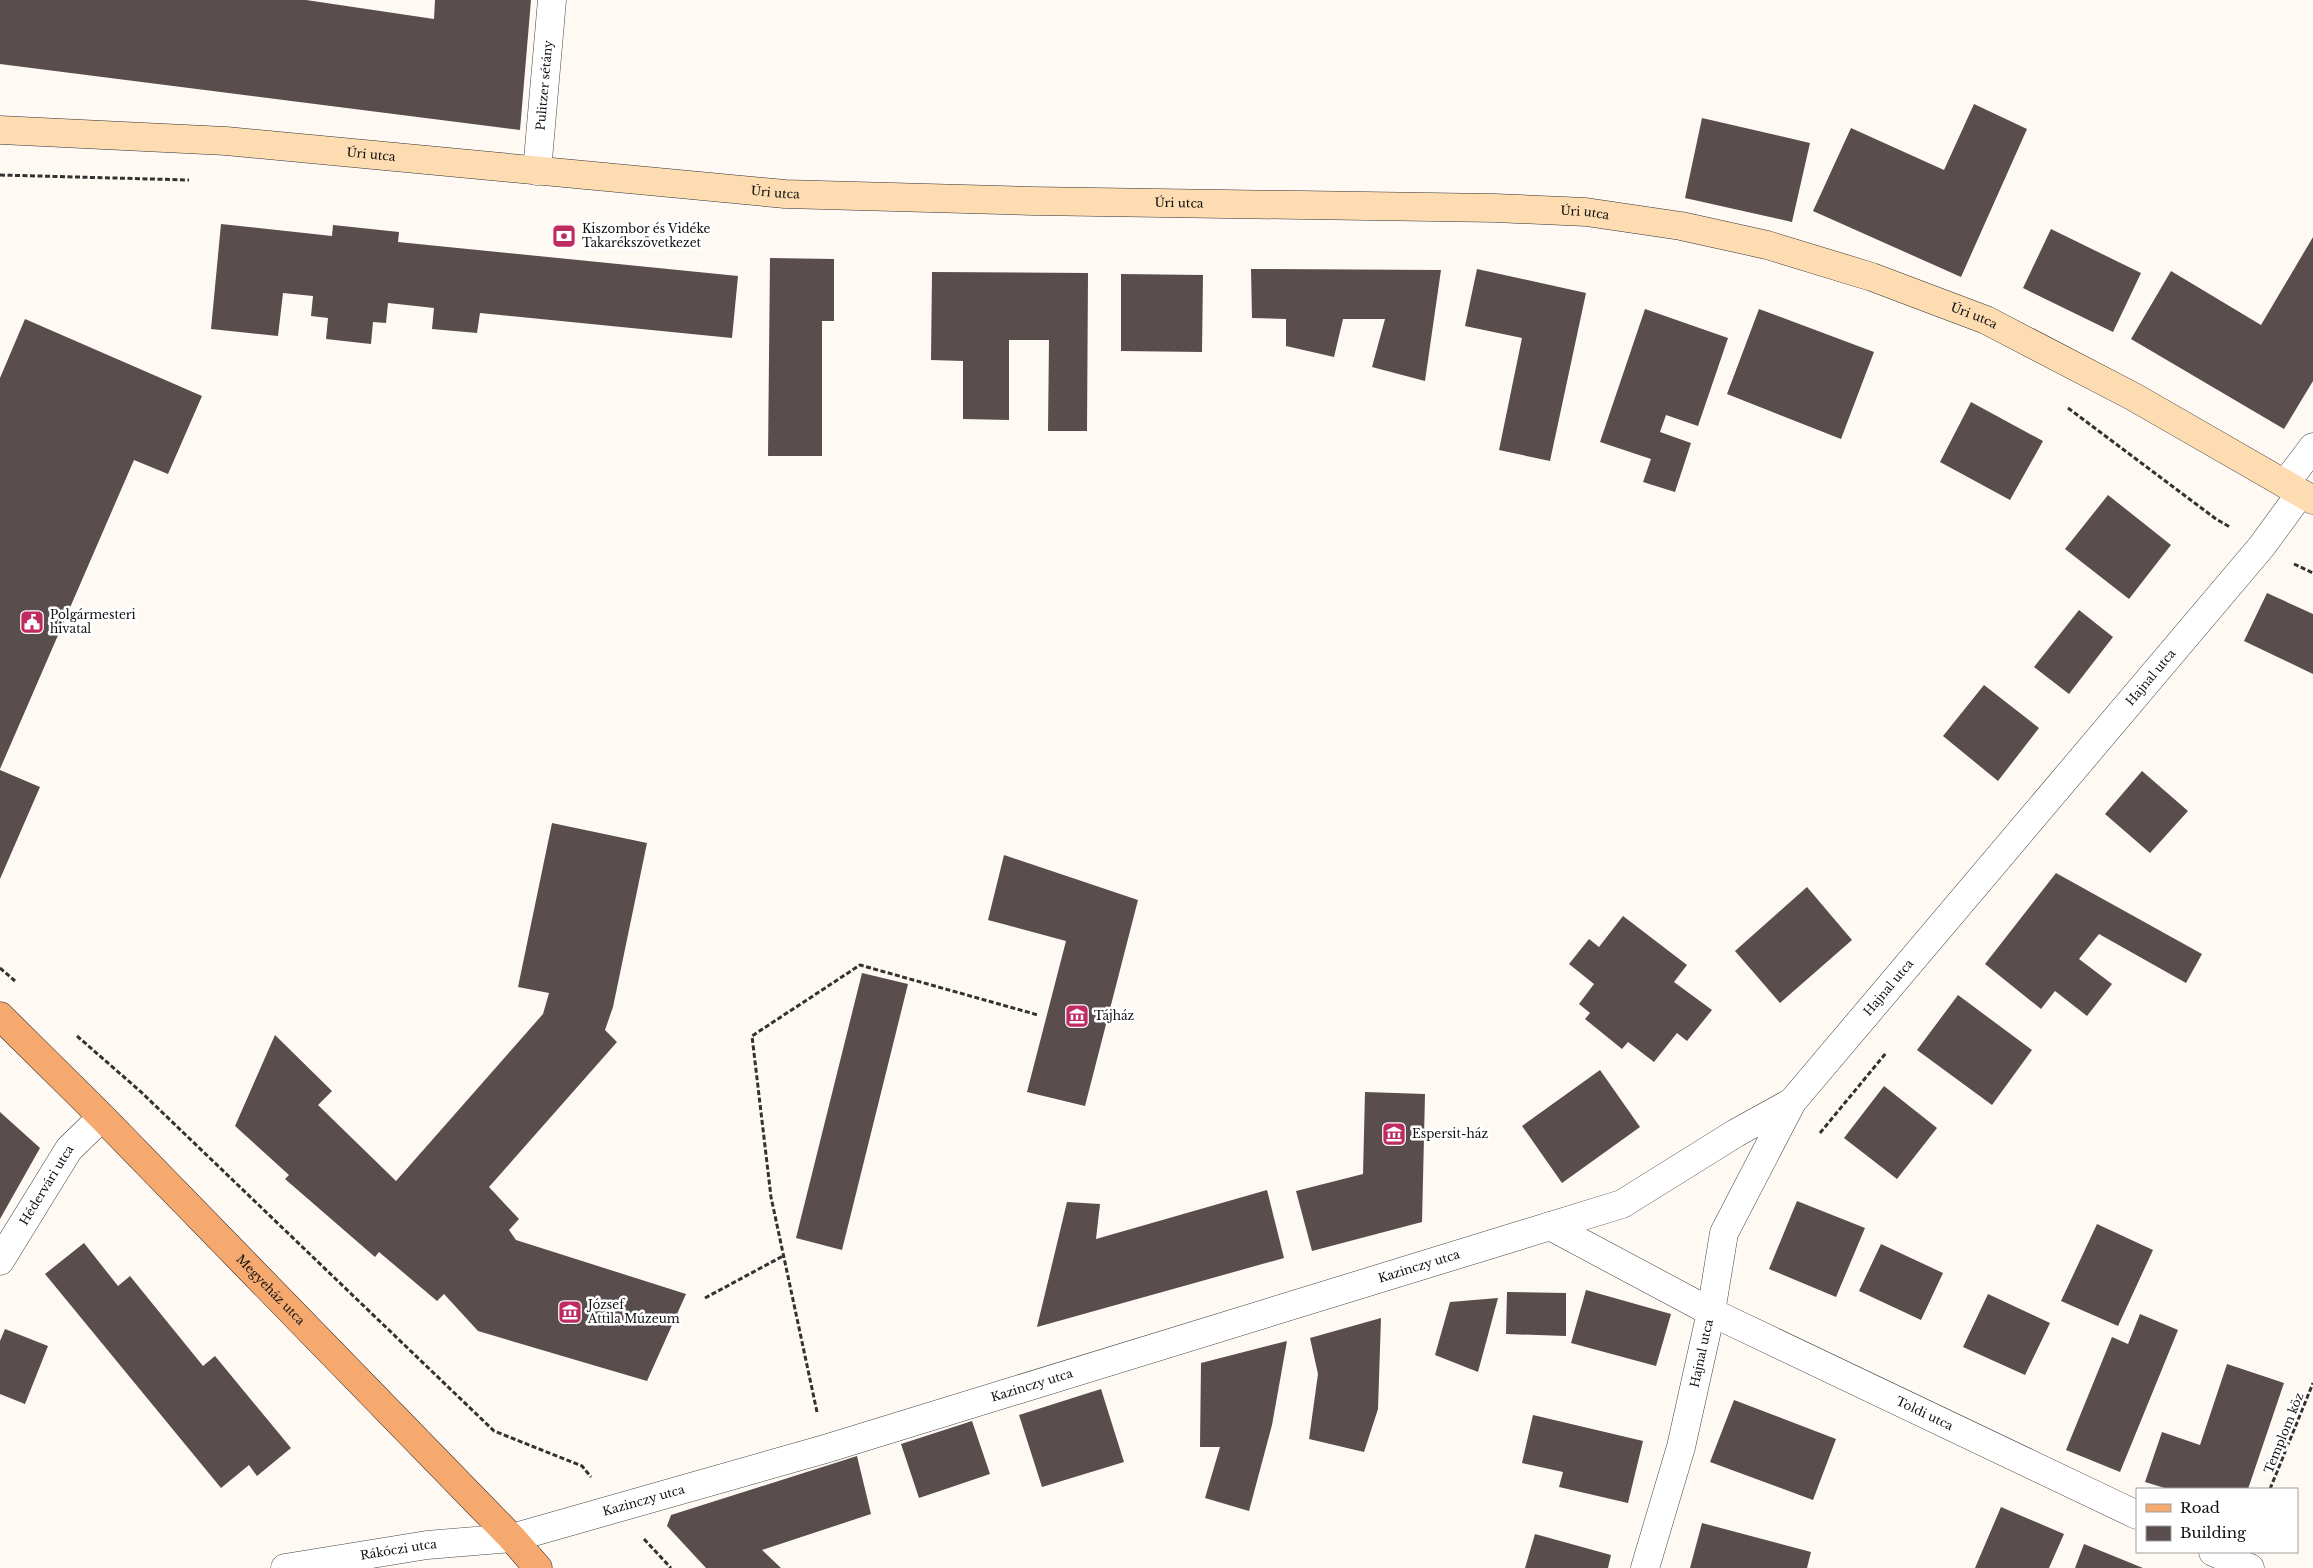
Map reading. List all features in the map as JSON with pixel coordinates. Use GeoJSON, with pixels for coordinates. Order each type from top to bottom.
{"type":"FeatureCollection","features":[{"type":"Feature","properties":{"kind":"main road","name":"Úri utca"},"geometry":{"type":"LineString","coordinates":[[0,130],[226,141],[785,194],[1042,201],[1504,209],[1586,212],[1681,226],[1777,247],[1872,277],[1986,320],[2134,397],[2299,493]]}},
{"type":"Feature","properties":{"kind":"main road","name":"Megyeház utca"},"geometry":{"type":"LineString","coordinates":[[0,1016],[102,1117],[512,1538],[538,1568]]}},
{"type":"Feature","properties":{"kind":"street","name":"Pulitzer sétány"},"geometry":{"type":"LineString","coordinates":[[537,171],[552,0]]}},
{"type":"Feature","properties":{"kind":"street","name":"Hajnal utca"},"geometry":{"type":"LineString","coordinates":[[1645,1568],[1681,1447],[1711,1312],[1724,1233],[1792,1102],[2262,546],[2299,493],[2313,447]]}},
{"type":"Feature","properties":{"kind":"street","name":"Kazinczy utca"},"geometry":{"type":"LineString","coordinates":[[512,1538],[825,1449],[1622,1204],[1736,1133],[1792,1102]]}},
{"type":"Feature","properties":{"kind":"street","name":"Hédervári utca"},"geometry":{"type":"LineString","coordinates":[[0,1261],[69,1149],[102,1117]]}},
{"type":"Feature","properties":{"kind":"street"},"geometry":{"type":"LineString","coordinates":[[1550,1226],[1711,1312]]}},
{"type":"Feature","properties":{"kind":"street","name":"Toldi utca"},"geometry":{"type":"LineString","coordinates":[[1711,1312],[2136,1515]]}},
{"type":"Feature","properties":{"kind":"street","name":"Rákóczi utca"},"geometry":{"type":"LineString","coordinates":[[285,1568],[427,1545],[512,1538]]}},
{"type":"Feature","properties":{"kind":"street"},"geometry":{"type":"LineString","coordinates":[[2215,1553],[2250,1568]]}},
{"type":"Feature","properties":{"kind":"path"},"geometry":{"type":"LineString","coordinates":[[0,175],[191,180]]}},
{"type":"Feature","properties":{"kind":"path"},"geometry":{"type":"LineString","coordinates":[[2066,406],[2216,519],[2313,573]]}},
{"type":"Feature","properties":{"kind":"path"},"geometry":{"type":"LineString","coordinates":[[825,1449],[771,1197],[752,1036],[860,965],[1038,1015]]}},
{"type":"Feature","properties":{"kind":"path"},"geometry":{"type":"LineString","coordinates":[[0,968],[22,988]]}},
{"type":"Feature","properties":{"kind":"path"},"geometry":{"type":"LineString","coordinates":[[74,1033],[147,1098],[494,1431],[582,1466],[616,1509]]}},
{"type":"Feature","properties":{"kind":"path"},"geometry":{"type":"LineString","coordinates":[[1816,1139],[1891,1047]]}},
{"type":"Feature","properties":{"kind":"path"},"geometry":{"type":"LineString","coordinates":[[705,1298],[783,1256]]}},
{"type":"Feature","properties":{"kind":"path","name":"Templom köz"},"geometry":{"type":"LineString","coordinates":[[2270,1488],[2313,1383]]}},
{"type":"Feature","properties":{"kind":"building"},"geometry":{"type":"Polygon","coordinates":[[[0,0],[306,0],[434,19],[435,0],[531,0],[520,130],[0,64],[0,0]]]}},
{"type":"Feature","properties":{"kind":"building"},"geometry":{"type":"Polygon","coordinates":[[[1974,104],[2027,129],[1961,277],[1813,211],[1851,128],[1944,170],[1974,104]]]}},
{"type":"Feature","properties":{"kind":"building"},"geometry":{"type":"Polygon","coordinates":[[[1702,118],[1810,143],[1792,222],[1685,198],[1702,118]]]}},
{"type":"Feature","properties":{"kind":"building"},"geometry":{"type":"Polygon","coordinates":[[[221,224],[332,236],[333,225],[399,232],[398,242],[738,276],[732,338],[480,313],[477,333],[432,329],[434,308],[388,303],[386,323],[373,322],[371,344],[326,339],[328,318],[311,316],[313,296],[283,293],[278,336],[211,329],[221,224]]]}},
{"type":"Feature","properties":{"kind":"building"},"geometry":{"type":"Polygon","coordinates":[[[2051,229],[2141,273],[2113,332],[2023,288],[2051,229]]]}},
{"type":"Feature","properties":{"kind":"building"},"geometry":{"type":"Polygon","coordinates":[[[2313,237],[2313,381],[2284,429],[2131,339],[2171,271],[2261,325],[2313,237]]]}},
{"type":"Feature","properties":{"kind":"building"},"geometry":{"type":"Polygon","coordinates":[[[770,258],[834,259],[834,321],[822,321],[822,456],[768,456],[770,258]]]}},
{"type":"Feature","properties":{"kind":"building"},"geometry":{"type":"Polygon","coordinates":[[[1251,269],[1441,270],[1425,381],[1372,367],[1385,319],[1343,319],[1334,357],[1286,346],[1286,319],[1252,318],[1251,269]]]}},
{"type":"Feature","properties":{"kind":"building"},"geometry":{"type":"Polygon","coordinates":[[[1477,269],[1586,293],[1550,461],[1499,450],[1522,338],[1465,326],[1477,269]]]}},
{"type":"Feature","properties":{"kind":"building"},"geometry":{"type":"Polygon","coordinates":[[[932,272],[1088,273],[1087,431],[1048,431],[1049,340],[1009,340],[1009,420],[963,419],[963,361],[931,360],[932,272]]]}},
{"type":"Feature","properties":{"kind":"building"},"geometry":{"type":"Polygon","coordinates":[[[1121,274],[1203,275],[1202,352],[1121,351],[1121,274]]]}},
{"type":"Feature","properties":{"kind":"building"},"geometry":{"type":"Polygon","coordinates":[[[1645,309],[1728,338],[1698,426],[1666,415],[1660,432],[1691,443],[1675,492],[1643,482],[1651,459],[1600,442],[1645,309]]]}},
{"type":"Feature","properties":{"kind":"building"},"geometry":{"type":"Polygon","coordinates":[[[1759,309],[1874,352],[1841,439],[1727,394],[1759,309]]]}},
{"type":"Feature","properties":{"kind":"building","name":"Polgármesteri hivatal"},"geometry":{"type":"Polygon","coordinates":[[[25,319],[202,396],[168,474],[134,460],[0,769],[0,378],[25,319]]]}},
{"type":"Feature","properties":{"kind":"building"},"geometry":{"type":"Polygon","coordinates":[[[1971,402],[2043,441],[2010,500],[1940,462],[1971,402]]]}},
{"type":"Feature","properties":{"kind":"building"},"geometry":{"type":"Polygon","coordinates":[[[2108,495],[2171,545],[2129,599],[2065,549],[2108,495]]]}},
{"type":"Feature","properties":{"kind":"building"},"geometry":{"type":"Polygon","coordinates":[[[2267,593],[2313,614],[2313,674],[2244,641],[2267,593]]]}},
{"type":"Feature","properties":{"kind":"building"},"geometry":{"type":"Polygon","coordinates":[[[2079,610],[2113,637],[2069,694],[2034,667],[2079,610]]]}},
{"type":"Feature","properties":{"kind":"building"},"geometry":{"type":"Polygon","coordinates":[[[1984,685],[2039,728],[1998,781],[1943,736],[1984,685]]]}},
{"type":"Feature","properties":{"kind":"building"},"geometry":{"type":"Polygon","coordinates":[[[0,770],[40,787],[0,879],[0,770]]]}},
{"type":"Feature","properties":{"kind":"building"},"geometry":{"type":"Polygon","coordinates":[[[2142,771],[2188,811],[2150,853],[2105,814],[2142,771]]]}},
{"type":"Feature","properties":{"kind":"building"},"geometry":{"type":"Polygon","coordinates":[[[552,823],[647,843],[613,1007],[605,1030],[617,1042],[489,1187],[519,1219],[509,1230],[516,1240],[686,1294],[647,1381],[478,1331],[444,1294],[437,1301],[379,1252],[375,1257],[285,1179],[289,1175],[235,1126],[275,1035],[332,1091],[318,1105],[396,1181],[543,1014],[549,993],[518,987],[552,823]]]}},
{"type":"Feature","properties":{"kind":"building","name":"Tájház"},"geometry":{"type":"Polygon","coordinates":[[[1004,855],[1138,900],[1085,1106],[1027,1092],[1066,941],[988,920],[1004,855]]]}},
{"type":"Feature","properties":{"kind":"building"},"geometry":{"type":"Polygon","coordinates":[[[2056,873],[2202,954],[2186,983],[2099,934],[2079,959],[2112,984],[2087,1016],[2055,991],[2041,1009],[1985,964],[2056,873]]]}},
{"type":"Feature","properties":{"kind":"building"},"geometry":{"type":"Polygon","coordinates":[[[1807,887],[1852,940],[1780,1003],[1735,951],[1807,887]]]}},
{"type":"Feature","properties":{"kind":"building"},"geometry":{"type":"Polygon","coordinates":[[[1623,916],[1687,965],[1674,982],[1712,1010],[1687,1041],[1677,1033],[1654,1062],[1628,1042],[1622,1049],[1585,1019],[1590,1013],[1579,1004],[1594,984],[1569,964],[1589,939],[1599,947],[1623,916]]]}},
{"type":"Feature","properties":{"kind":"building"},"geometry":{"type":"Polygon","coordinates":[[[862,973],[908,984],[842,1250],[796,1238],[862,973]]]}},
{"type":"Feature","properties":{"kind":"building"},"geometry":{"type":"Polygon","coordinates":[[[1958,995],[2032,1050],[1992,1105],[1917,1050],[1958,995]]]}},
{"type":"Feature","properties":{"kind":"building"},"geometry":{"type":"Polygon","coordinates":[[[1600,1070],[1640,1127],[1562,1183],[1522,1126],[1600,1070]]]}},
{"type":"Feature","properties":{"kind":"building"},"geometry":{"type":"Polygon","coordinates":[[[1884,1086],[1937,1128],[1897,1179],[1844,1138],[1884,1086]]]}},
{"type":"Feature","properties":{"kind":"building","name":"Espersit-ház"},"geometry":{"type":"Polygon","coordinates":[[[1365,1092],[1425,1094],[1422,1222],[1312,1251],[1296,1191],[1363,1174],[1365,1092]]]}},
{"type":"Feature","properties":{"kind":"building"},"geometry":{"type":"Polygon","coordinates":[[[0,1112],[40,1148],[0,1219],[0,1112]]]}},
{"type":"Feature","properties":{"kind":"building"},"geometry":{"type":"Polygon","coordinates":[[[1267,1190],[1284,1258],[1037,1327],[1067,1202],[1100,1204],[1096,1239],[1267,1190]]]}},
{"type":"Feature","properties":{"kind":"building"},"geometry":{"type":"Polygon","coordinates":[[[1797,1201],[1865,1228],[1836,1297],[1769,1269],[1797,1201]]]}},
{"type":"Feature","properties":{"kind":"building"},"geometry":{"type":"Polygon","coordinates":[[[2097,1224],[2153,1250],[2118,1326],[2061,1301],[2097,1224]]]}},
{"type":"Feature","properties":{"kind":"building"},"geometry":{"type":"Polygon","coordinates":[[[84,1243],[118,1286],[130,1276],[203,1366],[215,1356],[291,1448],[257,1476],[249,1465],[221,1488],[45,1274],[84,1243]]]}},
{"type":"Feature","properties":{"kind":"building"},"geometry":{"type":"Polygon","coordinates":[[[1881,1244],[1943,1273],[1921,1320],[1859,1291],[1881,1244]]]}},
{"type":"Feature","properties":{"kind":"building"},"geometry":{"type":"Polygon","coordinates":[[[1586,1290],[1671,1314],[1656,1366],[1571,1343],[1586,1290]]]}},
{"type":"Feature","properties":{"kind":"building"},"geometry":{"type":"Polygon","coordinates":[[[1507,1292],[1566,1293],[1566,1336],[1506,1334],[1507,1292]]]}},
{"type":"Feature","properties":{"kind":"building"},"geometry":{"type":"Polygon","coordinates":[[[1988,1294],[2050,1323],[2025,1375],[1963,1347],[1988,1294]]]}},
{"type":"Feature","properties":{"kind":"building"},"geometry":{"type":"Polygon","coordinates":[[[1498,1298],[1478,1372],[1435,1355],[1450,1302],[1498,1298]]]}},
{"type":"Feature","properties":{"kind":"building"},"geometry":{"type":"Polygon","coordinates":[[[2140,1314],[2178,1330],[2120,1472],[2066,1450],[2112,1337],[2128,1344],[2140,1314]]]}},
{"type":"Feature","properties":{"kind":"building"},"geometry":{"type":"Polygon","coordinates":[[[1381,1318],[1378,1409],[1364,1452],[1309,1439],[1318,1374],[1310,1338],[1381,1318]]]}},
{"type":"Feature","properties":{"kind":"building"},"geometry":{"type":"Polygon","coordinates":[[[5,1329],[48,1346],[25,1404],[0,1394],[0,1341],[5,1329]]]}},
{"type":"Feature","properties":{"kind":"building"},"geometry":{"type":"Polygon","coordinates":[[[1287,1341],[1272,1425],[1249,1511],[1205,1498],[1220,1447],[1200,1447],[1201,1363],[1287,1341]]]}},
{"type":"Feature","properties":{"kind":"building"},"geometry":{"type":"Polygon","coordinates":[[[2227,1364],[2284,1383],[2248,1488],[2165,1488],[2145,1482],[2162,1432],[2200,1445],[2227,1364]]]}},
{"type":"Feature","properties":{"kind":"building"},"geometry":{"type":"Polygon","coordinates":[[[1101,1389],[1124,1462],[1042,1487],[1019,1415],[1101,1389]]]}},
{"type":"Feature","properties":{"kind":"building"},"geometry":{"type":"Polygon","coordinates":[[[1734,1400],[1836,1439],[1813,1500],[1710,1462],[1734,1400]]]}},
{"type":"Feature","properties":{"kind":"building"},"geometry":{"type":"Polygon","coordinates":[[[1533,1415],[1643,1441],[1628,1503],[1559,1487],[1563,1472],[1522,1463],[1533,1415]]]}},
{"type":"Feature","properties":{"kind":"building"},"geometry":{"type":"Polygon","coordinates":[[[972,1421],[990,1474],[919,1498],[901,1444],[972,1421]]]}},
{"type":"Feature","properties":{"kind":"building"},"geometry":{"type":"Polygon","coordinates":[[[857,1456],[871,1514],[762,1550],[781,1568],[706,1568],[667,1526],[671,1515],[857,1456]]]}},
{"type":"Feature","properties":{"kind":"building"},"geometry":{"type":"Polygon","coordinates":[[[2001,1507],[2064,1534],[2049,1568],[1975,1568],[2001,1507]]]}},
{"type":"Feature","properties":{"kind":"building"},"geometry":{"type":"Polygon","coordinates":[[[1702,1523],[1811,1552],[1807,1568],[1690,1568],[1702,1523]]]}},
{"type":"Feature","properties":{"kind":"building"},"geometry":{"type":"Polygon","coordinates":[[[1535,1534],[1611,1555],[1608,1568],[1525,1568],[1535,1534]]]}},
{"type":"Feature","properties":{"kind":"building"},"geometry":{"type":"Polygon","coordinates":[[[2084,1544],[2143,1568],[2075,1568],[2084,1544]]]}},
{"type":"Feature","properties":{"kind":"place","name":"Kiszombor és Vidéke Takarékszövetkezet"},"geometry":{"type":"Point","coordinates":[564,236]}},
{"type":"Feature","properties":{"kind":"place","name":"Polgármesteri hivatal"},"geometry":{"type":"Point","coordinates":[32,622]}},
{"type":"Feature","properties":{"kind":"place","name":"Tájház"},"geometry":{"type":"Point","coordinates":[1077,1016]}},
{"type":"Feature","properties":{"kind":"place","name":"Espersit-ház"},"geometry":{"type":"Point","coordinates":[1394,1134]}},
{"type":"Feature","properties":{"kind":"place","name":"József Attila Múzeum"},"geometry":{"type":"Point","coordinates":[570,1312]}}]}
